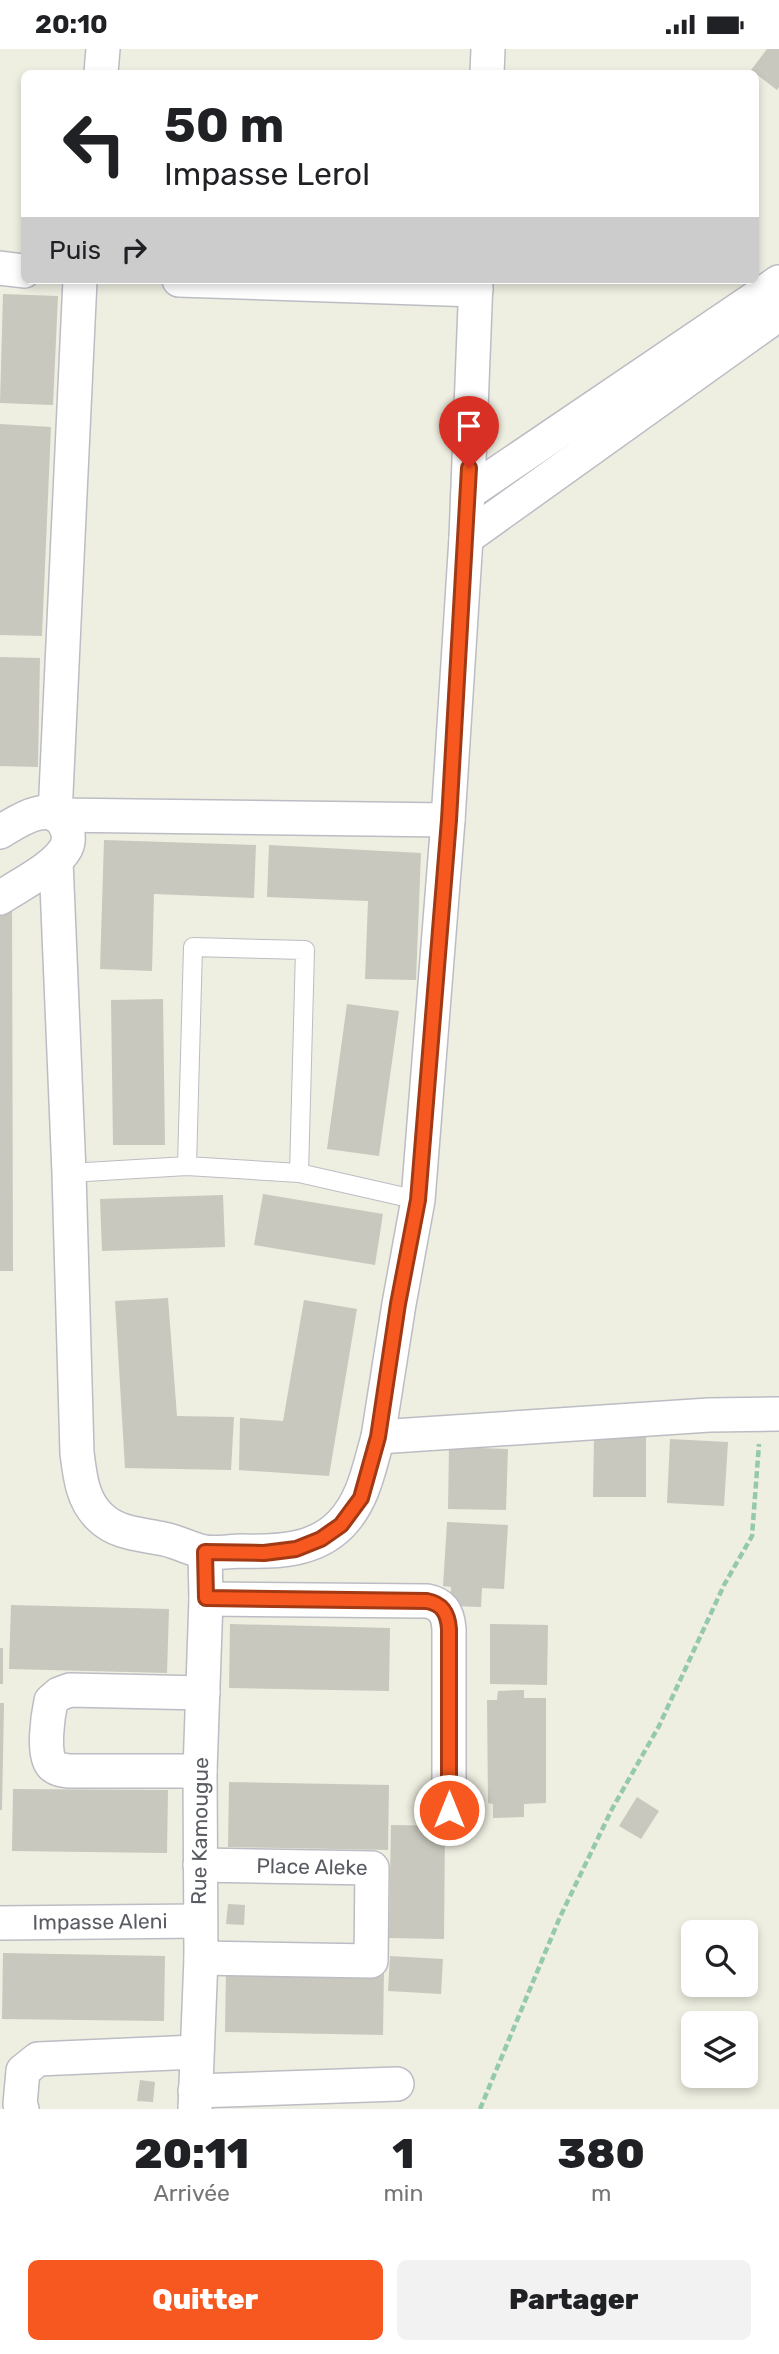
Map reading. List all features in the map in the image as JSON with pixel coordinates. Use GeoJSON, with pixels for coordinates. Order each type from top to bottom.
{"type":"FeatureCollection","features":[{"type":"Feature","properties":{"kind":"street"},"geometry":{"type":"LineString","coordinates":[[101,70],[103,49]]}},
{"type":"Feature","properties":{"kind":"street"},"geometry":{"type":"LineString","coordinates":[[487,70],[488,49]]}},
{"type":"Feature","properties":{"kind":"street"},"geometry":{"type":"LineString","coordinates":[[0,268],[21,271]]}},
{"type":"Feature","properties":{"kind":"street"},"geometry":{"type":"LineString","coordinates":[[468,493],[779,282]]}},
{"type":"Feature","properties":{"kind":"street"},"geometry":{"type":"LineString","coordinates":[[55,815],[80,284]]}},
{"type":"Feature","properties":{"kind":"street"},"geometry":{"type":"LineString","coordinates":[[56,861],[77,1453],[84,1494],[100,1517],[113,1527],[126,1532],[181,1543],[205,1552],[264,1553],[296,1549],[321,1539],[341,1525],[361,1498],[378,1437],[398,1304],[418,1200],[449,820],[466,538],[476,285],[417,284]]}},
{"type":"Feature","properties":{"kind":"street"},"geometry":{"type":"LineString","coordinates":[[466,538],[779,314]]}},
{"type":"Feature","properties":{"kind":"street"},"geometry":{"type":"LineString","coordinates":[[0,832],[28,815],[42,811],[55,815],[449,820]]}},
{"type":"Feature","properties":{"kind":"street"},"geometry":{"type":"LineString","coordinates":[[0,898],[56,861],[68,846],[68,833],[64,823],[55,815]]}},
{"type":"Feature","properties":{"kind":"street"},"geometry":{"type":"LineString","coordinates":[[378,1437],[709,1415],[770,1414]]}},
{"type":"Feature","properties":{"kind":"street","name":"Rue Kamougue"},"geometry":{"type":"LineString","coordinates":[[195,2100],[201,1958],[200,1771],[205,1552]]}},
{"type":"Feature","properties":{"kind":"street"},"geometry":{"type":"LineString","coordinates":[[206,1598],[427,1601],[446,1612],[449,1629],[449,1810]]}},
{"type":"Feature","properties":{"kind":"street"},"geometry":{"type":"LineString","coordinates":[[200,1771],[69,1771],[52,1765],[47,1751],[51,1701],[64,1691],[202,1693]]}},
{"type":"Feature","properties":{"kind":"street","name":"Place Aleke"},"geometry":{"type":"LineString","coordinates":[[200,1865],[372,1868],[371,1961],[201,1958]]}},
{"type":"Feature","properties":{"kind":"street","name":"Impasse Aleni"},"geometry":{"type":"LineString","coordinates":[[0,1923],[199,1921]]}},
{"type":"Feature","properties":{"kind":"street"},"geometry":{"type":"LineString","coordinates":[[22,2109],[20,2104],[23,2071],[38,2059],[196,2052]]}},
{"type":"Feature","properties":{"kind":"street"},"geometry":{"type":"LineString","coordinates":[[195,2100],[397,2084]]}},
{"type":"Feature","properties":{"kind":"lane"},"geometry":{"type":"LineString","coordinates":[[187,1166],[193,947],[305,950],[299,1173]]}},
{"type":"Feature","properties":{"kind":"lane"},"geometry":{"type":"LineString","coordinates":[[69,1173],[187,1166],[299,1173],[418,1200]]}},
{"type":"Feature","properties":{"kind":"path"},"geometry":{"type":"LineString","coordinates":[[480,2109],[560,1917],[612,1809],[659,1726],[724,1585],[752,1536],[770,1414]]}},
{"type":"Feature","properties":{"kind":"building"},"geometry":{"type":"Polygon","coordinates":[[[767,49],[779,49],[777,90],[759,76],[759,70],[751,70],[767,49]]]}},
{"type":"Feature","properties":{"kind":"building"},"geometry":{"type":"Polygon","coordinates":[[[3,294],[58,296],[53,405],[0,403],[3,294]]]}},
{"type":"Feature","properties":{"kind":"building"},"geometry":{"type":"Polygon","coordinates":[[[0,424],[51,427],[42,636],[0,635],[0,424]]]}},
{"type":"Feature","properties":{"kind":"building"},"geometry":{"type":"Polygon","coordinates":[[[0,657],[40,658],[38,767],[0,766],[0,657]]]}},
{"type":"Feature","properties":{"kind":"building"},"geometry":{"type":"Polygon","coordinates":[[[104,840],[256,845],[254,898],[154,894],[152,971],[100,969],[104,840]]]}},
{"type":"Feature","properties":{"kind":"building"},"geometry":{"type":"Polygon","coordinates":[[[269,845],[421,853],[416,980],[365,979],[368,901],[267,897],[269,845]]]}},
{"type":"Feature","properties":{"kind":"building"},"geometry":{"type":"Polygon","coordinates":[[[12,895],[13,1271],[0,1271],[0,903],[12,895]]]}},
{"type":"Feature","properties":{"kind":"building"},"geometry":{"type":"Polygon","coordinates":[[[163,999],[165,1145],[113,1145],[111,1000],[163,999]]]}},
{"type":"Feature","properties":{"kind":"building"},"geometry":{"type":"Polygon","coordinates":[[[347,1004],[399,1011],[379,1156],[327,1149],[347,1004]]]}},
{"type":"Feature","properties":{"kind":"building"},"geometry":{"type":"Polygon","coordinates":[[[263,1194],[383,1214],[375,1265],[254,1245],[263,1194]]]}},
{"type":"Feature","properties":{"kind":"building"},"geometry":{"type":"Polygon","coordinates":[[[223,1195],[225,1247],[102,1251],[100,1199],[223,1195]]]}},
{"type":"Feature","properties":{"kind":"building"},"geometry":{"type":"Polygon","coordinates":[[[168,1298],[177,1416],[234,1417],[231,1470],[125,1468],[115,1301],[168,1298]]]}},
{"type":"Feature","properties":{"kind":"building"},"geometry":{"type":"Polygon","coordinates":[[[304,1300],[357,1309],[329,1476],[239,1470],[240,1418],[283,1421],[304,1300]]]}},
{"type":"Feature","properties":{"kind":"building"},"geometry":{"type":"Polygon","coordinates":[[[594,1437],[646,1437],[646,1497],[593,1497],[594,1437]]]}},
{"type":"Feature","properties":{"kind":"building"},"geometry":{"type":"Polygon","coordinates":[[[670,1439],[728,1442],[724,1506],[667,1503],[670,1439]]]}},
{"type":"Feature","properties":{"kind":"building"},"geometry":{"type":"Polygon","coordinates":[[[449,1447],[508,1449],[506,1510],[448,1509],[449,1447]]]}},
{"type":"Feature","properties":{"kind":"building"},"geometry":{"type":"Polygon","coordinates":[[[447,1522],[508,1525],[504,1589],[482,1588],[481,1607],[450,1606],[451,1587],[443,1586],[447,1522]]]}},
{"type":"Feature","properties":{"kind":"building"},"geometry":{"type":"Polygon","coordinates":[[[11,1605],[169,1609],[167,1673],[9,1669],[11,1605]]]}},
{"type":"Feature","properties":{"kind":"building"},"geometry":{"type":"Polygon","coordinates":[[[230,1624],[390,1628],[389,1691],[229,1688],[230,1624]]]}},
{"type":"Feature","properties":{"kind":"building"},"geometry":{"type":"Polygon","coordinates":[[[490,1624],[548,1625],[547,1685],[490,1684],[490,1624]]]}},
{"type":"Feature","properties":{"kind":"building"},"geometry":{"type":"Polygon","coordinates":[[[0,1648],[3,1648],[3,1684],[0,1684],[0,1648]]]}},
{"type":"Feature","properties":{"kind":"building"},"geometry":{"type":"Polygon","coordinates":[[[524,1690],[524,1698],[546,1698],[546,1803],[524,1804],[524,1817],[493,1818],[493,1804],[488,1803],[487,1700],[497,1700],[498,1691],[524,1690]]]}},
{"type":"Feature","properties":{"kind":"building"},"geometry":{"type":"Polygon","coordinates":[[[0,1703],[4,1703],[2,1810],[0,1810],[0,1703]]]}},
{"type":"Feature","properties":{"kind":"building"},"geometry":{"type":"Polygon","coordinates":[[[229,1782],[389,1785],[388,1850],[228,1847],[229,1782]]]}},
{"type":"Feature","properties":{"kind":"building"},"geometry":{"type":"Polygon","coordinates":[[[13,1789],[168,1790],[167,1853],[12,1851],[13,1789]]]}},
{"type":"Feature","properties":{"kind":"building"},"geometry":{"type":"Polygon","coordinates":[[[637,1797],[659,1811],[641,1839],[619,1826],[637,1797]]]}},
{"type":"Feature","properties":{"kind":"building"},"geometry":{"type":"Polygon","coordinates":[[[391,1825],[445,1826],[444,1939],[389,1938],[391,1825]]]}},
{"type":"Feature","properties":{"kind":"building"},"geometry":{"type":"Polygon","coordinates":[[[228,1904],[245,1905],[244,1925],[226,1924],[228,1904]]]}},
{"type":"Feature","properties":{"kind":"building"},"geometry":{"type":"Polygon","coordinates":[[[3,1953],[165,1956],[164,2021],[2,2019],[3,1953]]]}},
{"type":"Feature","properties":{"kind":"building"},"geometry":{"type":"Polygon","coordinates":[[[390,1956],[443,1959],[441,1994],[388,1991],[390,1956]]]}},
{"type":"Feature","properties":{"kind":"building"},"geometry":{"type":"Polygon","coordinates":[[[226,1967],[384,1970],[383,2035],[225,2032],[226,1967]]]}},
{"type":"Feature","properties":{"kind":"building"},"geometry":{"type":"Polygon","coordinates":[[[140,2080],[155,2082],[153,2102],[137,2101],[140,2080]]]}},
{"type":"Feature","properties":{"kind":"route"},"geometry":{"type":"LineString","coordinates":[[449,1810],[449,1629],[446,1612],[427,1601],[206,1598],[205,1552],[264,1553],[296,1549],[321,1539],[341,1525],[361,1498],[378,1437],[398,1304],[418,1200],[449,820],[469,468]]}}]}
